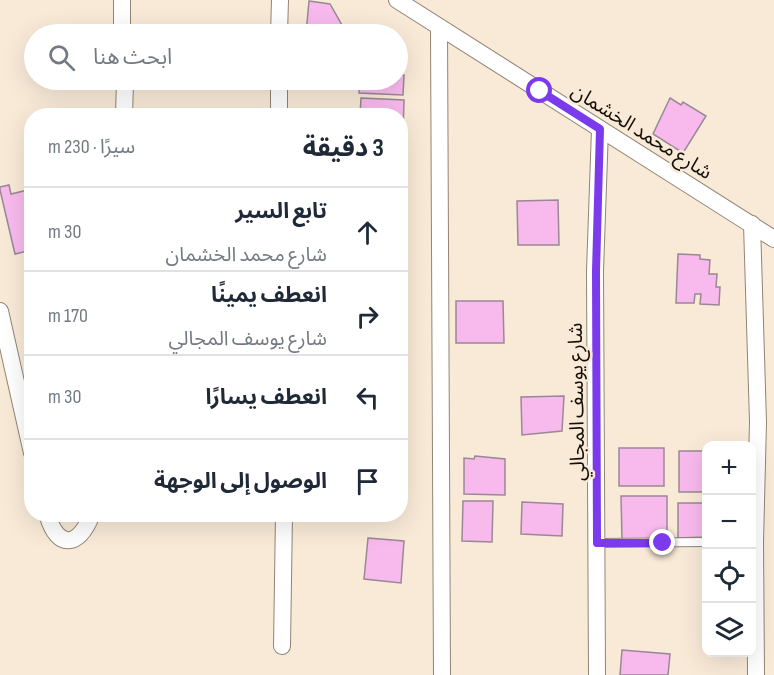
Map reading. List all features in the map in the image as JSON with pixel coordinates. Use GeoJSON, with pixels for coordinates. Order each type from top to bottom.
{"type":"FeatureCollection","features":[{"type":"Feature","properties":{"kind":"street"},"geometry":{"type":"LineString","coordinates":[[122,0],[122,24]]}},
{"type":"Feature","properties":{"kind":"street"},"geometry":{"type":"LineString","coordinates":[[279,24],[280,0]]}},
{"type":"Feature","properties":{"kind":"street","name":"شارع محمد الخشمان"},"geometry":{"type":"LineString","coordinates":[[397,0],[774,239]]}},
{"type":"Feature","properties":{"kind":"street"},"geometry":{"type":"LineString","coordinates":[[439,28],[442,675]]}},
{"type":"Feature","properties":{"kind":"street"},"geometry":{"type":"LineString","coordinates":[[124,90],[124,108]]}},
{"type":"Feature","properties":{"kind":"street"},"geometry":{"type":"LineString","coordinates":[[279,90],[279,108]]}},
{"type":"Feature","properties":{"kind":"street","name":"شارع يوسف المجالي"},"geometry":{"type":"LineString","coordinates":[[597,675],[596,271],[600,129]]}},
{"type":"Feature","properties":{"kind":"street"},"geometry":{"type":"LineString","coordinates":[[752,224],[758,422],[755,495]]}},
{"type":"Feature","properties":{"kind":"street"},"geometry":{"type":"LineString","coordinates":[[0,310],[24,417]]}},
{"type":"Feature","properties":{"kind":"street"},"geometry":{"type":"LineString","coordinates":[[50,522],[55,535],[63,540],[83,532],[88,522]]}},
{"type":"Feature","properties":{"kind":"street"},"geometry":{"type":"LineString","coordinates":[[282,646],[284,522]]}},
{"type":"Feature","properties":{"kind":"street"},"geometry":{"type":"LineString","coordinates":[[753,549],[756,675]]}},
{"type":"Feature","properties":{"kind":"lane"},"geometry":{"type":"LineString","coordinates":[[597,543],[702,542]]}},
{"type":"Feature","properties":{"kind":"building"},"geometry":{"type":"Polygon","coordinates":[[[309,1],[330,4],[341,24],[307,24],[309,1]]]}},
{"type":"Feature","properties":{"kind":"building"},"geometry":{"type":"Polygon","coordinates":[[[359,90],[403,90],[403,95],[359,93],[359,90]]]}},
{"type":"Feature","properties":{"kind":"building"},"geometry":{"type":"Polygon","coordinates":[[[361,98],[404,100],[404,108],[360,108],[361,98]]]}},
{"type":"Feature","properties":{"kind":"building"},"geometry":{"type":"Polygon","coordinates":[[[670,98],[681,105],[683,102],[706,116],[683,153],[653,134],[670,98]]]}},
{"type":"Feature","properties":{"kind":"building"},"geometry":{"type":"Polygon","coordinates":[[[9,185],[11,194],[24,191],[24,252],[15,254],[0,187],[9,185]]]}},
{"type":"Feature","properties":{"kind":"building"},"geometry":{"type":"Polygon","coordinates":[[[558,200],[559,245],[518,245],[517,201],[558,200]]]}},
{"type":"Feature","properties":{"kind":"building"},"geometry":{"type":"Polygon","coordinates":[[[678,254],[700,255],[700,259],[710,260],[709,274],[717,274],[716,287],[720,287],[719,305],[700,304],[701,294],[695,294],[694,303],[676,303],[678,254]]]}},
{"type":"Feature","properties":{"kind":"building"},"geometry":{"type":"Polygon","coordinates":[[[456,301],[503,301],[504,343],[456,343],[456,301]]]}},
{"type":"Feature","properties":{"kind":"building"},"geometry":{"type":"Polygon","coordinates":[[[564,396],[562,431],[522,435],[521,397],[564,396]]]}},
{"type":"Feature","properties":{"kind":"building"},"geometry":{"type":"Polygon","coordinates":[[[619,448],[664,448],[664,486],[619,486],[619,448]]]}},
{"type":"Feature","properties":{"kind":"building"},"geometry":{"type":"Polygon","coordinates":[[[679,451],[702,451],[702,492],[679,492],[679,451]]]}},
{"type":"Feature","properties":{"kind":"building"},"geometry":{"type":"Polygon","coordinates":[[[475,456],[505,459],[505,495],[464,494],[464,458],[474,459],[475,456]]]}},
{"type":"Feature","properties":{"kind":"building"},"geometry":{"type":"Polygon","coordinates":[[[621,496],[667,496],[667,540],[622,540],[621,496]]]}},
{"type":"Feature","properties":{"kind":"building"},"geometry":{"type":"Polygon","coordinates":[[[463,501],[493,501],[492,542],[462,541],[463,501]]]}},
{"type":"Feature","properties":{"kind":"building"},"geometry":{"type":"Polygon","coordinates":[[[522,502],[563,504],[562,536],[521,534],[522,502]]]}},
{"type":"Feature","properties":{"kind":"building"},"geometry":{"type":"Polygon","coordinates":[[[678,503],[702,503],[702,537],[678,538],[678,503]]]}},
{"type":"Feature","properties":{"kind":"building"},"geometry":{"type":"Polygon","coordinates":[[[368,538],[404,541],[401,583],[364,579],[368,538]]]}},
{"type":"Feature","properties":{"kind":"building"},"geometry":{"type":"Polygon","coordinates":[[[622,650],[670,654],[668,675],[620,675],[622,650]]]}},
{"type":"Feature","properties":{"kind":"route"},"geometry":{"type":"LineString","coordinates":[[540,91],[600,129],[596,271],[597,543],[663,543]]}}]}
